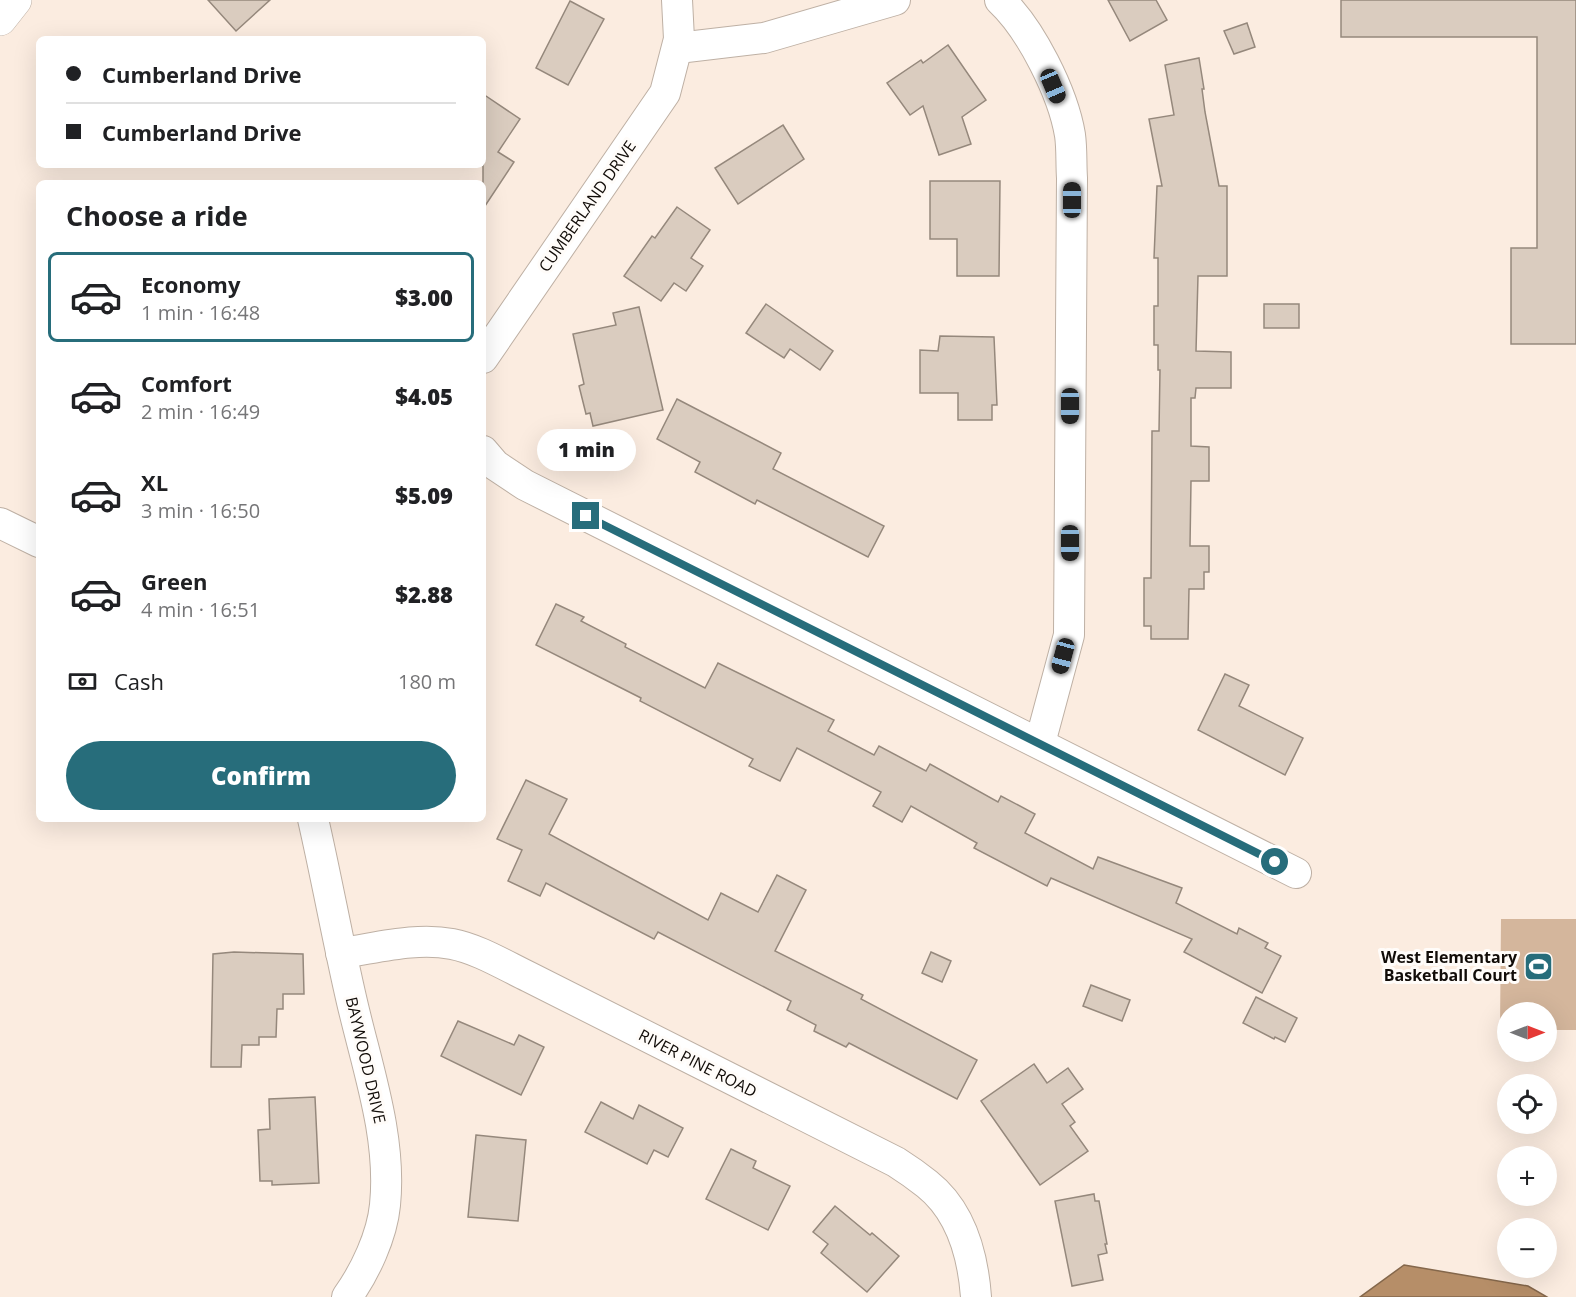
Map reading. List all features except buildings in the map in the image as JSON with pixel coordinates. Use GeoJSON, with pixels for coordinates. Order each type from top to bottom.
{"type":"FeatureCollection","features":[{"type":"Feature","properties":{"kind":"street"},"geometry":{"type":"LineString","coordinates":[[0,19],[15,0]]}},
{"type":"Feature","properties":{"kind":"street","name":"CUMBERLAND DRIVE"},"geometry":{"type":"LineString","coordinates":[[486,354],[665,93],[678,48],[677,0]]}},
{"type":"Feature","properties":{"kind":"street"},"geometry":{"type":"LineString","coordinates":[[678,48],[764,38],[895,0]]}},
{"type":"Feature","properties":{"kind":"street"},"geometry":{"type":"LineString","coordinates":[[1000,0],[1011,11],[1044,63],[1062,107],[1067,126],[1071,167],[1069,635],[1040,743]]}},
{"type":"Feature","properties":{"kind":"street"},"geometry":{"type":"LineString","coordinates":[[486,454],[495,465],[525,485],[1296,873]]}},
{"type":"Feature","properties":{"kind":"street"},"geometry":{"type":"LineString","coordinates":[[0,523],[36,541]]}},
{"type":"Feature","properties":{"kind":"street","name":"BAYWOOD DRIVE"},"geometry":{"type":"LineString","coordinates":[[314,822],[382,1131],[387,1179],[385,1207],[376,1239],[358,1282],[347,1297]]}},
{"type":"Feature","properties":{"kind":"street","name":"RIVER PINE ROAD"},"geometry":{"type":"LineString","coordinates":[[341,953],[418,942],[450,944],[467,948],[529,976],[896,1162],[929,1185],[952,1214],[967,1242],[976,1297]]}},
{"type":"Feature","properties":{"kind":"shaded area","name":"West Elementary Basketball Court"},"geometry":{"type":"Polygon","coordinates":[[[1501,919],[1576,919],[1576,1030],[1557,1030],[1557,1002],[1500,1002],[1501,919]]]}},
{"type":"Feature","properties":{"kind":"shaded area"},"geometry":{"type":"Polygon","coordinates":[[[1404,1265],[1528,1286],[1547,1297],[1360,1297],[1404,1265]]]}},
{"type":"Feature","properties":{"kind":"place","name":"West Elementary Basketball Court"},"geometry":{"type":"Point","coordinates":[1538,966]}},
{"type":"Feature","properties":{"kind":"route"},"geometry":{"type":"LineString","coordinates":[[586,516],[1275,862]]}}]}
